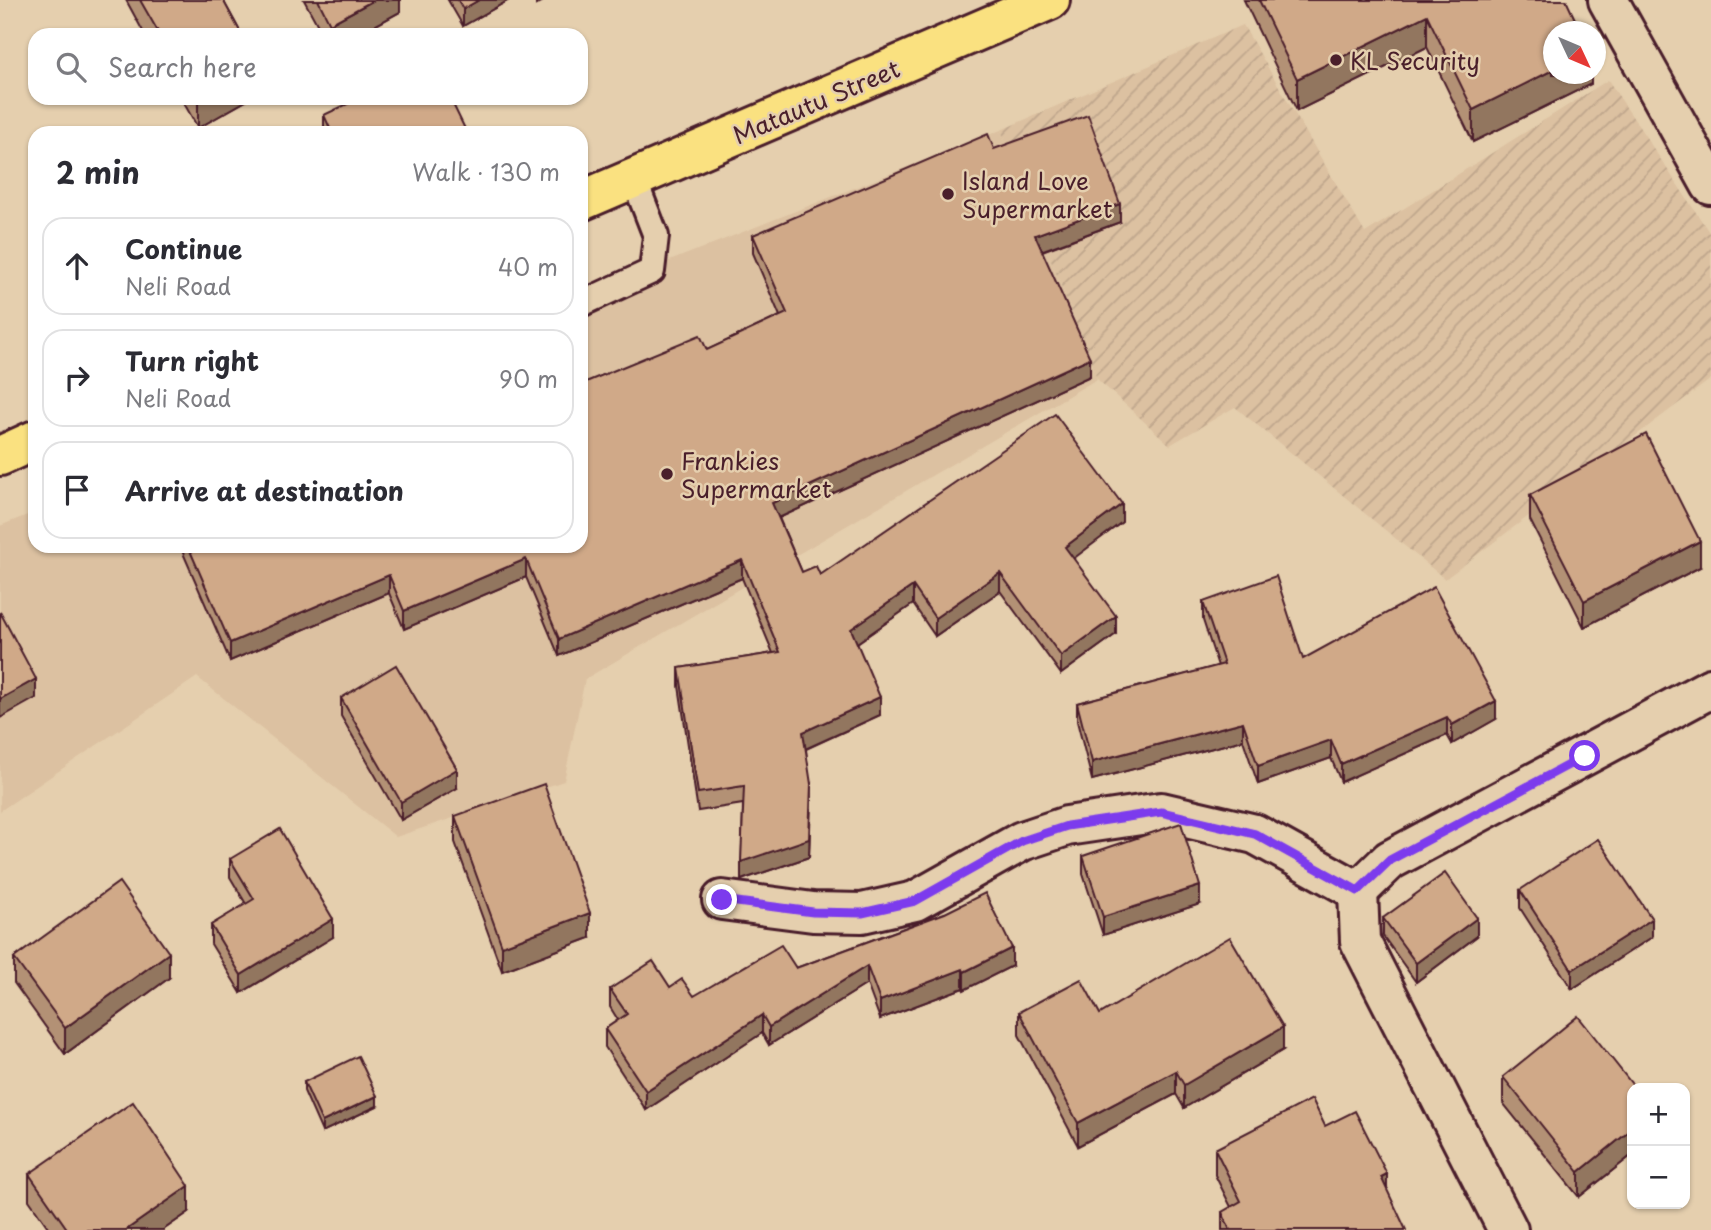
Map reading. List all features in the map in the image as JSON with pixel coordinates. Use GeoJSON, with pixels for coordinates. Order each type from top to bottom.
{"type":"FeatureCollection","features":[{"type":"Feature","properties":{"kind":"main road","name":"Matautu Street"},"geometry":{"type":"LineString","coordinates":[[588,198],[1050,0]]}},
{"type":"Feature","properties":{"kind":"main road"},"geometry":{"type":"LineString","coordinates":[[0,456],[28,443]]}},
{"type":"Feature","properties":{"kind":"street"},"geometry":{"type":"LineString","coordinates":[[1608,0],[1711,185]]}},
{"type":"Feature","properties":{"kind":"street"},"geometry":{"type":"LineString","coordinates":[[1508,1230],[1360,941],[1358,891],[1390,860],[1711,688]]}},
{"type":"Feature","properties":{"kind":"street"},"geometry":{"type":"LineString","coordinates":[[722,900],[813,912],[862,913],[915,901],[1022,841],[1067,826],[1161,812],[1255,834],[1358,891]]}},
{"type":"Feature","properties":{"kind":"lane"},"geometry":{"type":"LineString","coordinates":[[588,301],[652,271],[656,236],[634,179]]}},
{"type":"Feature","properties":{"kind":"shaded area"},"geometry":{"type":"Polygon","coordinates":[[[1243,25],[1365,233],[1602,84],[1606,84],[1608,80],[1711,235],[1711,379],[1445,579],[1235,407],[1170,445],[1097,379],[1001,130],[1243,25]]]}},
{"type":"Feature","properties":{"kind":"shaded area"},"geometry":{"type":"Polygon","coordinates":[[[1001,130],[1097,379],[585,679],[564,781],[396,837],[197,677],[0,811],[0,526],[28,515],[28,553],[588,553],[588,293],[1001,130]]]}},
{"type":"Feature","properties":{"kind":"building"},"geometry":{"type":"Polygon","coordinates":[[[140,0],[223,0],[238,28],[156,28],[140,0]]]}},
{"type":"Feature","properties":{"kind":"building"},"geometry":{"type":"Polygon","coordinates":[[[318,0],[374,0],[330,24],[318,0]]]}},
{"type":"Feature","properties":{"kind":"building"},"geometry":{"type":"Polygon","coordinates":[[[458,0],[479,0],[463,9],[458,0]]]}},
{"type":"Feature","properties":{"kind":"building","name":"KL Security"},"geometry":{"type":"Polygon","coordinates":[[[1259,0],[1566,0],[1576,21],[1543,21],[1543,75],[1473,110],[1427,15],[1297,79],[1259,0]]]}},
{"type":"Feature","properties":{"kind":"building"},"geometry":{"type":"Polygon","coordinates":[[[345,105],[453,105],[464,126],[329,126],[324,115],[345,105]]]}},
{"type":"Feature","properties":{"kind":"building"},"geometry":{"type":"Polygon","coordinates":[[[1088,115],[1120,204],[1035,235],[1090,358],[772,503],[802,572],[816,566],[820,575],[1055,414],[1122,504],[1065,547],[1116,616],[1061,656],[1000,573],[935,618],[913,586],[851,629],[880,697],[803,732],[811,784],[809,839],[741,862],[744,786],[698,793],[679,668],[780,652],[742,560],[559,639],[526,559],[404,611],[389,575],[230,643],[191,553],[588,553],[588,381],[700,335],[707,350],[787,313],[753,235],[988,134],[994,149],[1088,115]]]}},
{"type":"Feature","properties":{"kind":"building"},"geometry":{"type":"Polygon","coordinates":[[[1646,434],[1700,541],[1584,601],[1530,495],[1646,434]]]}},
{"type":"Feature","properties":{"kind":"building"},"geometry":{"type":"Polygon","coordinates":[[[1276,576],[1303,659],[1434,587],[1496,701],[1452,725],[1447,717],[1341,764],[1331,740],[1258,766],[1243,722],[1092,762],[1077,703],[1224,664],[1203,602],[1276,576]]]}},
{"type":"Feature","properties":{"kind":"building"},"geometry":{"type":"Polygon","coordinates":[[[0,612],[36,679],[0,699],[0,612]]]}},
{"type":"Feature","properties":{"kind":"building"},"geometry":{"type":"Polygon","coordinates":[[[396,665],[457,769],[401,802],[341,698],[396,665]]]}},
{"type":"Feature","properties":{"kind":"building"},"geometry":{"type":"Polygon","coordinates":[[[544,784],[590,913],[502,946],[455,816],[544,784]]]}},
{"type":"Feature","properties":{"kind":"building"},"geometry":{"type":"Polygon","coordinates":[[[1181,823],[1200,886],[1103,917],[1083,856],[1181,823]]]}},
{"type":"Feature","properties":{"kind":"building"},"geometry":{"type":"Polygon","coordinates":[[[280,829],[333,919],[241,975],[211,925],[254,899],[230,859],[280,829]]]}},
{"type":"Feature","properties":{"kind":"building"},"geometry":{"type":"Polygon","coordinates":[[[1598,839],[1652,919],[1572,970],[1520,890],[1598,839]]]}},
{"type":"Feature","properties":{"kind":"building"},"geometry":{"type":"Polygon","coordinates":[[[1445,873],[1477,918],[1416,963],[1383,918],[1445,873]]]}},
{"type":"Feature","properties":{"kind":"building"},"geometry":{"type":"Polygon","coordinates":[[[119,882],[169,953],[65,1028],[14,958],[119,882]]]}},
{"type":"Feature","properties":{"kind":"building"},"geometry":{"type":"Polygon","coordinates":[[[985,893],[1012,948],[964,972],[963,969],[880,1001],[867,966],[769,1027],[762,1015],[646,1091],[605,1029],[627,1014],[610,989],[653,961],[670,987],[682,979],[694,996],[781,945],[796,968],[945,913],[985,893]]]}},
{"type":"Feature","properties":{"kind":"building"},"geometry":{"type":"Polygon","coordinates":[[[1230,937],[1283,1027],[1184,1085],[1176,1071],[1078,1123],[1019,1012],[1081,979],[1100,1014],[1230,937]]]}},
{"type":"Feature","properties":{"kind":"building"},"geometry":{"type":"Polygon","coordinates":[[[1578,1016],[1631,1083],[1627,1083],[1627,1133],[1579,1172],[1503,1077],[1578,1016]]]}},
{"type":"Feature","properties":{"kind":"building"},"geometry":{"type":"Polygon","coordinates":[[[358,1056],[377,1096],[322,1122],[304,1082],[358,1056]]]}},
{"type":"Feature","properties":{"kind":"building"},"geometry":{"type":"Polygon","coordinates":[[[1312,1099],[1325,1126],[1355,1111],[1387,1174],[1381,1177],[1406,1230],[1230,1230],[1222,1212],[1241,1201],[1215,1149],[1312,1099]]]}},
{"type":"Feature","properties":{"kind":"building"},"geometry":{"type":"Polygon","coordinates":[[[133,1102],[189,1186],[126,1230],[68,1230],[29,1174],[133,1102]]]}},
{"type":"Feature","properties":{"kind":"place","name":"KL Security"},"geometry":{"type":"Point","coordinates":[1336,60]}},
{"type":"Feature","properties":{"kind":"place","name":"Island Love Supermarket"},"geometry":{"type":"Point","coordinates":[948,194]}},
{"type":"Feature","properties":{"kind":"place","name":"Frankies Supermarket"},"geometry":{"type":"Point","coordinates":[667,474]}},
{"type":"Feature","properties":{"kind":"route"},"geometry":{"type":"LineString","coordinates":[[722,900],[813,912],[862,913],[915,901],[1022,841],[1067,826],[1161,812],[1255,834],[1358,891],[1390,860],[1585,756]]}}]}
